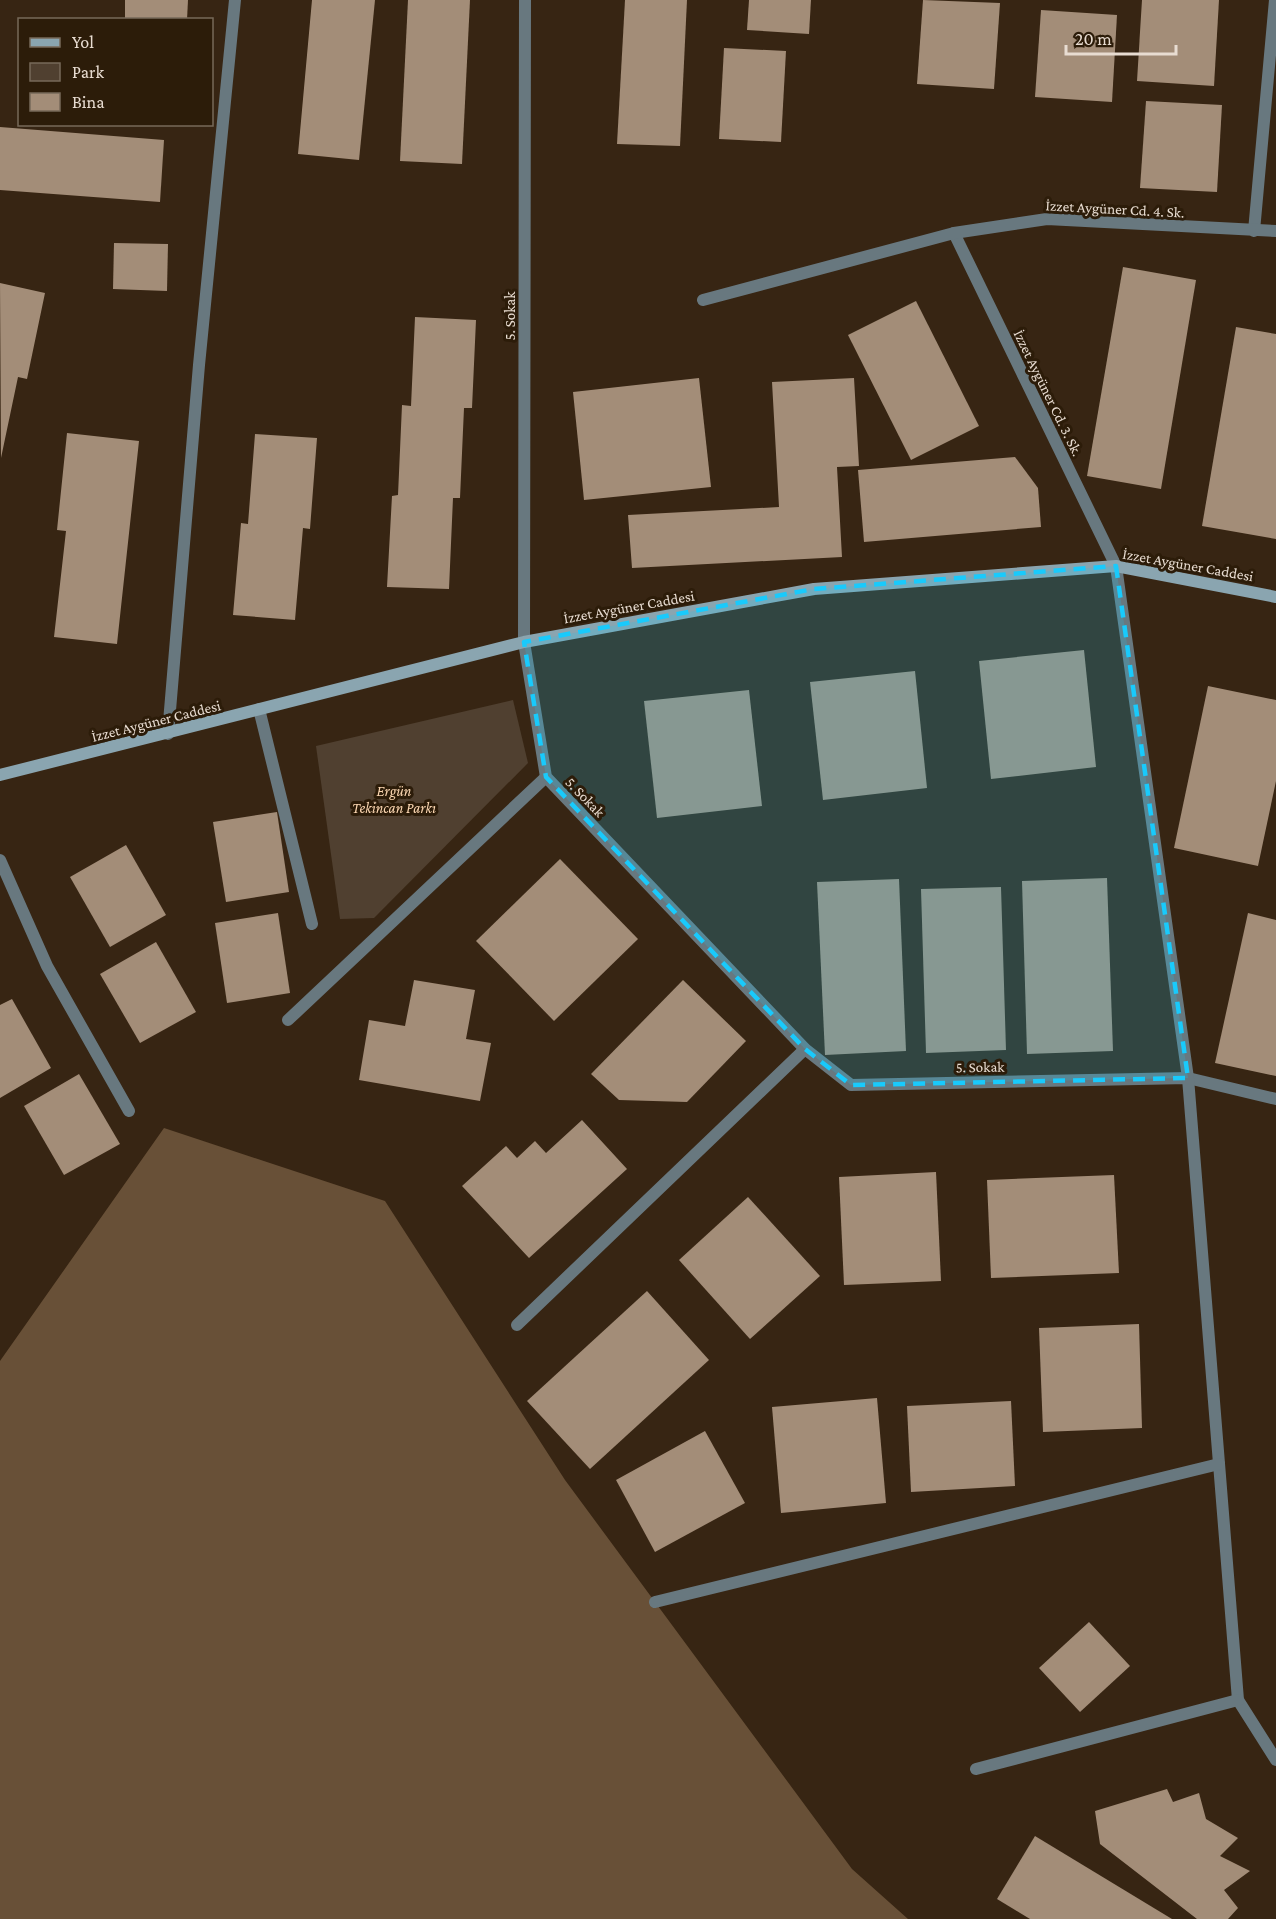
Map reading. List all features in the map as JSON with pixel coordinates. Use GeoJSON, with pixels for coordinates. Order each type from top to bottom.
{"type":"FeatureCollection","features":[{"type":"Feature","properties":{"kind":"street"},"geometry":{"type":"LineString","coordinates":[[168,734],[200,354],[235,0]]}},
{"type":"Feature","properties":{"kind":"street","name":"5. Sokak"},"geometry":{"type":"LineString","coordinates":[[525,0],[524,642],[546,777],[805,1049],[851,1085],[1188,1077],[1276,1099]]}},
{"type":"Feature","properties":{"kind":"street"},"geometry":{"type":"LineString","coordinates":[[1254,231],[1275,0]]}},
{"type":"Feature","properties":{"kind":"street","name":"İzzet Aygüner Cd. 4. Sk."},"geometry":{"type":"LineString","coordinates":[[703,300],[954,233],[1047,219],[1276,231]]}},
{"type":"Feature","properties":{"kind":"street","name":"İzzet Aygüner Cd. 3. Sk."},"geometry":{"type":"LineString","coordinates":[[954,233],[1116,566],[1188,1077],[1238,1700]]}},
{"type":"Feature","properties":{"kind":"street","name":"İzzet Aygüner Caddesi"},"geometry":{"type":"LineString","coordinates":[[0,775],[524,642],[814,589],[1116,566],[1276,597]]}},
{"type":"Feature","properties":{"kind":"street"},"geometry":{"type":"LineString","coordinates":[[260,709],[312,924]]}},
{"type":"Feature","properties":{"kind":"street"},"geometry":{"type":"LineString","coordinates":[[288,1020],[546,777]]}},
{"type":"Feature","properties":{"kind":"street"},"geometry":{"type":"LineString","coordinates":[[0,860],[47,966],[129,1111]]}},
{"type":"Feature","properties":{"kind":"street"},"geometry":{"type":"LineString","coordinates":[[517,1325],[805,1049]]}},
{"type":"Feature","properties":{"kind":"street"},"geometry":{"type":"LineString","coordinates":[[655,1602],[1219,1464]]}},
{"type":"Feature","properties":{"kind":"street"},"geometry":{"type":"LineString","coordinates":[[976,1769],[1238,1700],[1276,1760]]}},
{"type":"Feature","properties":{"kind":"highlighted area"},"geometry":{"type":"Polygon","coordinates":[[[1116,566],[1188,1078],[851,1085],[805,1049],[546,777],[524,642],[814,589],[1116,566]]]}},
{"type":"Feature","properties":{"kind":"green space","name":"Ergün Tekincan Parkı"},"geometry":{"type":"Polygon","coordinates":[[[513,700],[528,763],[374,918],[340,919],[316,746],[513,700]]]}},
{"type":"Feature","properties":{"kind":"shaded area"},"geometry":{"type":"Polygon","coordinates":[[[164,1128],[385,1201],[565,1480],[852,1869],[908,1919],[0,1919],[0,1361],[164,1128]]]}},
{"type":"Feature","properties":{"kind":"building"},"geometry":{"type":"Polygon","coordinates":[[[125,0],[188,0],[187,18],[125,18],[125,0]]]}},
{"type":"Feature","properties":{"kind":"building"},"geometry":{"type":"Polygon","coordinates":[[[312,0],[375,0],[359,160],[298,154],[312,0]]]}},
{"type":"Feature","properties":{"kind":"building"},"geometry":{"type":"Polygon","coordinates":[[[408,0],[470,0],[462,164],[400,161],[408,0]]]}},
{"type":"Feature","properties":{"kind":"building"},"geometry":{"type":"Polygon","coordinates":[[[625,0],[687,0],[680,146],[617,144],[625,0]]]}},
{"type":"Feature","properties":{"kind":"building"},"geometry":{"type":"Polygon","coordinates":[[[749,0],[811,0],[809,34],[747,30],[749,0]]]}},
{"type":"Feature","properties":{"kind":"building"},"geometry":{"type":"Polygon","coordinates":[[[923,0],[1000,3],[994,89],[917,84],[923,0]]]}},
{"type":"Feature","properties":{"kind":"building"},"geometry":{"type":"Polygon","coordinates":[[[1142,0],[1219,0],[1214,86],[1137,81],[1142,0]]]}},
{"type":"Feature","properties":{"kind":"building"},"geometry":{"type":"Polygon","coordinates":[[[1041,10],[1117,15],[1112,102],[1035,97],[1041,10]]]}},
{"type":"Feature","properties":{"kind":"building"},"geometry":{"type":"Polygon","coordinates":[[[724,48],[786,51],[781,142],[719,139],[724,48]]]}},
{"type":"Feature","properties":{"kind":"building"},"geometry":{"type":"Polygon","coordinates":[[[1146,101],[1222,105],[1217,192],[1140,188],[1146,101]]]}},
{"type":"Feature","properties":{"kind":"building"},"geometry":{"type":"Polygon","coordinates":[[[0,127],[164,140],[160,202],[0,190],[0,127]]]}},
{"type":"Feature","properties":{"kind":"building"},"geometry":{"type":"Polygon","coordinates":[[[114,243],[168,244],[167,291],[113,289],[114,243]]]}},
{"type":"Feature","properties":{"kind":"building"},"geometry":{"type":"Polygon","coordinates":[[[1123,267],[1196,280],[1161,489],[1087,476],[1123,267]]]}},
{"type":"Feature","properties":{"kind":"building"},"geometry":{"type":"Polygon","coordinates":[[[0,283],[45,293],[27,379],[18,377],[1,458],[0,283]]]}},
{"type":"Feature","properties":{"kind":"building"},"geometry":{"type":"Polygon","coordinates":[[[916,301],[979,426],[911,460],[848,335],[916,301]]]}},
{"type":"Feature","properties":{"kind":"building"},"geometry":{"type":"Polygon","coordinates":[[[415,317],[476,320],[472,408],[464,408],[460,498],[453,498],[449,589],[387,587],[392,496],[398,495],[402,405],[411,406],[415,317]]]}},
{"type":"Feature","properties":{"kind":"building"},"geometry":{"type":"Polygon","coordinates":[[[1236,327],[1276,334],[1276,539],[1202,526],[1236,327]]]}},
{"type":"Feature","properties":{"kind":"building"},"geometry":{"type":"Polygon","coordinates":[[[699,378],[711,487],[584,500],[573,392],[699,378]]]}},
{"type":"Feature","properties":{"kind":"building"},"geometry":{"type":"Polygon","coordinates":[[[854,378],[859,466],[837,467],[842,557],[632,568],[628,515],[779,507],[772,382],[854,378]]]}},
{"type":"Feature","properties":{"kind":"building"},"geometry":{"type":"Polygon","coordinates":[[[67,433],[139,441],[117,644],[54,637],[66,531],[57,530],[67,433]]]}},
{"type":"Feature","properties":{"kind":"building"},"geometry":{"type":"Polygon","coordinates":[[[255,434],[317,438],[310,529],[303,528],[295,620],[233,615],[241,523],[248,524],[255,434]]]}},
{"type":"Feature","properties":{"kind":"building"},"geometry":{"type":"Polygon","coordinates":[[[1015,457],[1038,488],[1041,527],[864,542],[858,470],[1015,457]]]}},
{"type":"Feature","properties":{"kind":"building"},"geometry":{"type":"Polygon","coordinates":[[[1084,650],[1096,767],[991,779],[979,661],[1084,650]]]}},
{"type":"Feature","properties":{"kind":"building"},"geometry":{"type":"Polygon","coordinates":[[[915,671],[927,788],[823,800],[810,682],[915,671]]]}},
{"type":"Feature","properties":{"kind":"building"},"geometry":{"type":"Polygon","coordinates":[[[1208,686],[1276,700],[1276,781],[1258,866],[1174,848],[1208,686]]]}},
{"type":"Feature","properties":{"kind":"building"},"geometry":{"type":"Polygon","coordinates":[[[749,690],[762,806],[657,818],[644,701],[749,690]]]}},
{"type":"Feature","properties":{"kind":"building"},"geometry":{"type":"Polygon","coordinates":[[[277,812],[289,892],[226,902],[213,822],[277,812]]]}},
{"type":"Feature","properties":{"kind":"building"},"geometry":{"type":"Polygon","coordinates":[[[126,845],[166,915],[110,947],[70,877],[126,845]]]}},
{"type":"Feature","properties":{"kind":"building"},"geometry":{"type":"Polygon","coordinates":[[[560,859],[638,939],[554,1021],[476,941],[560,859]]]}},
{"type":"Feature","properties":{"kind":"building"},"geometry":{"type":"Polygon","coordinates":[[[1107,878],[1113,1051],[1027,1054],[1022,881],[1107,878]]]}},
{"type":"Feature","properties":{"kind":"building"},"geometry":{"type":"Polygon","coordinates":[[[899,879],[906,1051],[825,1055],[817,882],[899,879]]]}},
{"type":"Feature","properties":{"kind":"building"},"geometry":{"type":"Polygon","coordinates":[[[1001,887],[1006,1050],[926,1053],[921,889],[1001,887]]]}},
{"type":"Feature","properties":{"kind":"building"},"geometry":{"type":"Polygon","coordinates":[[[278,913],[290,993],[227,1003],[215,923],[278,913]]]}},
{"type":"Feature","properties":{"kind":"building"},"geometry":{"type":"Polygon","coordinates":[[[1248,913],[1276,920],[1276,1076],[1215,1063],[1248,913]]]}},
{"type":"Feature","properties":{"kind":"building"},"geometry":{"type":"Polygon","coordinates":[[[156,942],[196,1012],[140,1043],[100,974],[156,942]]]}},
{"type":"Feature","properties":{"kind":"building"},"geometry":{"type":"Polygon","coordinates":[[[414,980],[475,990],[466,1039],[491,1043],[480,1101],[359,1080],[369,1020],[405,1026],[414,980]]]}},
{"type":"Feature","properties":{"kind":"building"},"geometry":{"type":"Polygon","coordinates":[[[683,980],[746,1041],[687,1102],[619,1100],[591,1074],[683,980]]]}},
{"type":"Feature","properties":{"kind":"building"},"geometry":{"type":"Polygon","coordinates":[[[12,999],[51,1068],[0,1098],[0,1005],[12,999]]]}},
{"type":"Feature","properties":{"kind":"building"},"geometry":{"type":"Polygon","coordinates":[[[79,1074],[120,1144],[64,1175],[24,1106],[79,1074]]]}},
{"type":"Feature","properties":{"kind":"building"},"geometry":{"type":"Polygon","coordinates":[[[582,1120],[627,1169],[529,1258],[462,1186],[506,1146],[517,1158],[535,1141],[546,1153],[582,1120]]]}},
{"type":"Feature","properties":{"kind":"building"},"geometry":{"type":"Polygon","coordinates":[[[936,1172],[941,1281],[844,1285],[839,1177],[936,1172]]]}},
{"type":"Feature","properties":{"kind":"building"},"geometry":{"type":"Polygon","coordinates":[[[1114,1175],[1119,1273],[991,1278],[987,1180],[1114,1175]]]}},
{"type":"Feature","properties":{"kind":"building"},"geometry":{"type":"Polygon","coordinates":[[[748,1197],[820,1276],[750,1339],[679,1260],[748,1197]]]}},
{"type":"Feature","properties":{"kind":"building"},"geometry":{"type":"Polygon","coordinates":[[[647,1291],[709,1360],[590,1469],[527,1401],[647,1291]]]}},
{"type":"Feature","properties":{"kind":"building"},"geometry":{"type":"Polygon","coordinates":[[[1139,1324],[1142,1428],[1043,1432],[1039,1328],[1139,1324]]]}},
{"type":"Feature","properties":{"kind":"building"},"geometry":{"type":"Polygon","coordinates":[[[877,1398],[886,1503],[781,1513],[772,1407],[877,1398]]]}},
{"type":"Feature","properties":{"kind":"building"},"geometry":{"type":"Polygon","coordinates":[[[1011,1401],[1015,1486],[911,1492],[907,1406],[1011,1401]]]}},
{"type":"Feature","properties":{"kind":"building"},"geometry":{"type":"Polygon","coordinates":[[[705,1431],[745,1503],[655,1552],[616,1480],[705,1431]]]}},
{"type":"Feature","properties":{"kind":"building"},"geometry":{"type":"Polygon","coordinates":[[[1089,1622],[1130,1666],[1080,1712],[1039,1668],[1089,1622]]]}},
{"type":"Feature","properties":{"kind":"building"},"geometry":{"type":"Polygon","coordinates":[[[1167,1789],[1173,1802],[1199,1793],[1206,1819],[1238,1838],[1220,1856],[1250,1871],[1224,1890],[1238,1908],[1228,1919],[1197,1919],[1100,1844],[1095,1811],[1167,1789]]]}},
{"type":"Feature","properties":{"kind":"building"},"geometry":{"type":"Polygon","coordinates":[[[1035,1836],[1172,1919],[1030,1919],[997,1899],[1035,1836]]]}}]}
